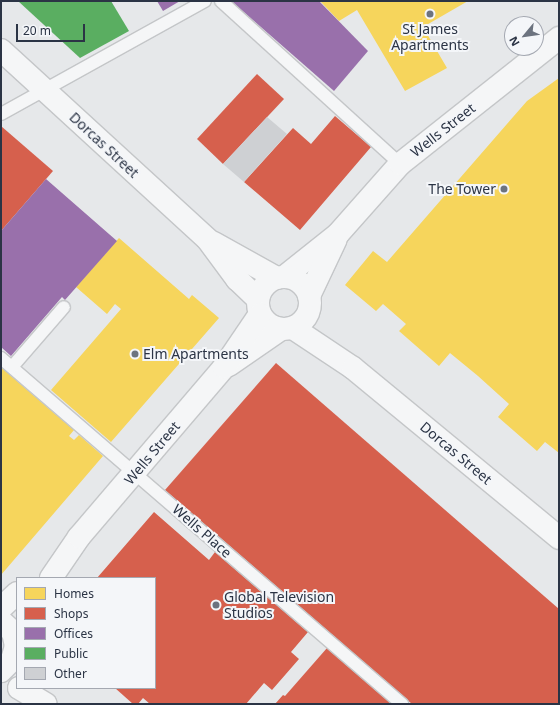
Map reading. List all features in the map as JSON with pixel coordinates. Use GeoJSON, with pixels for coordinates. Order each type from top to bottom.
{"type":"FeatureCollection","features":[{"type":"Feature","properties":{"kind":"street","name":"Wells Street"},"geometry":{"type":"LineString","coordinates":[[280,278],[338,234],[400,164],[559,38]]}},
{"type":"Feature","properties":{"kind":"street","name":"Dorcas Street"},"geometry":{"type":"LineString","coordinates":[[1,50],[208,240],[259,307]]}},
{"type":"Feature","properties":{"kind":"street","name":"Wells Street"},"geometry":{"type":"LineString","coordinates":[[224,367],[298,317],[338,234]]}},
{"type":"Feature","properties":{"kind":"street","name":"Dorcas Street"},"geometry":{"type":"LineString","coordinates":[[208,240],[280,278]]}},
{"type":"Feature","properties":{"kind":"street"},"geometry":{"type":"LineString","coordinates":[[280,278],[300,282],[298,317],[273,327],[259,307],[265,286],[280,278]]}},
{"type":"Feature","properties":{"kind":"street","name":"Wells Street"},"geometry":{"type":"LineString","coordinates":[[35,577],[79,537],[135,474],[224,367],[259,307]]}},
{"type":"Feature","properties":{"kind":"street","name":"Dorcas Street"},"geometry":{"type":"LineString","coordinates":[[298,317],[353,368],[559,538]]}},
{"type":"Feature","properties":{"kind":"street","name":"Wells Street"},"geometry":{"type":"LineString","coordinates":[[52,577],[79,537]]}},
{"type":"Feature","properties":{"kind":"street"},"geometry":{"type":"LineString","coordinates":[[1,608],[16,594]]}},
{"type":"Feature","properties":{"kind":"street"},"geometry":{"type":"LineString","coordinates":[[1,671],[16,655],[10,626]]}},
{"type":"Feature","properties":{"kind":"street"},"geometry":{"type":"LineString","coordinates":[[1,677],[16,686]]}},
{"type":"Feature","properties":{"kind":"street"},"geometry":{"type":"LineString","coordinates":[[21,689],[46,704]]}},
{"type":"Feature","properties":{"kind":"street"},"geometry":{"type":"LineString","coordinates":[[46,689],[59,704]]}},
{"type":"Feature","properties":{"kind":"lane"},"geometry":{"type":"LineString","coordinates":[[1,114],[44,88],[205,1]]}},
{"type":"Feature","properties":{"kind":"lane"},"geometry":{"type":"LineString","coordinates":[[221,1],[400,164]]}},
{"type":"Feature","properties":{"kind":"lane"},"geometry":{"type":"LineString","coordinates":[[12,367],[64,308]]}},
{"type":"Feature","properties":{"kind":"lane","name":"Wells Place"},"geometry":{"type":"LineString","coordinates":[[1,358],[402,704]]}},
{"type":"Feature","properties":{"kind":"building: Homes"},"geometry":{"type":"Polygon","coordinates":[[[320,1],[468,1],[423,27],[447,68],[405,91],[357,10],[339,21],[320,1]]]}},
{"type":"Feature","properties":{"kind":"building: Homes","name":"The Tower"},"geometry":{"type":"Polygon","coordinates":[[[559,78],[559,453],[545,442],[537,451],[498,417],[509,404],[478,376],[450,353],[439,366],[399,331],[406,324],[383,304],[376,311],[345,285],[373,251],[387,262],[527,101],[559,78]]]}},
{"type":"Feature","properties":{"kind":"building: Homes","name":"Elm Apartments"},"geometry":{"type":"Polygon","coordinates":[[[119,238],[189,299],[192,295],[219,318],[111,442],[51,390],[121,309],[115,304],[107,314],[76,287],[119,238]]]}},
{"type":"Feature","properties":{"kind":"building: Homes"},"geometry":{"type":"Polygon","coordinates":[[[1,367],[74,430],[69,436],[74,440],[79,435],[103,456],[1,575],[1,367]]]}},
{"type":"Feature","properties":{"kind":"building: Shops"},"geometry":{"type":"Polygon","coordinates":[[[257,74],[284,99],[223,164],[197,139],[257,74]]]}},
{"type":"Feature","properties":{"kind":"building: Shops"},"geometry":{"type":"Polygon","coordinates":[[[335,116],[371,147],[300,230],[244,182],[293,128],[311,144],[335,116]]]}},
{"type":"Feature","properties":{"kind":"building: Shops"},"geometry":{"type":"Polygon","coordinates":[[[1,126],[53,171],[1,231],[1,126]]]}},
{"type":"Feature","properties":{"kind":"building: Shops"},"geometry":{"type":"Polygon","coordinates":[[[276,363],[559,609],[559,704],[412,704],[165,490],[276,363]]]}},
{"type":"Feature","properties":{"kind":"building: Shops","name":"Global Television Studios"},"geometry":{"type":"Polygon","coordinates":[[[154,512],[209,560],[215,552],[308,632],[291,652],[299,659],[272,690],[264,683],[246,704],[150,704],[143,698],[138,704],[133,704],[116,689],[156,689],[156,577],[98,577],[154,512]]]}},
{"type":"Feature","properties":{"kind":"building: Shops"},"geometry":{"type":"Polygon","coordinates":[[[327,648],[392,704],[275,704],[283,695],[285,696],[327,648]]]}},
{"type":"Feature","properties":{"kind":"building: Offices"},"geometry":{"type":"Polygon","coordinates":[[[157,1],[180,1],[163,11],[157,1]]]}},
{"type":"Feature","properties":{"kind":"building: Offices"},"geometry":{"type":"Polygon","coordinates":[[[231,1],[319,1],[368,51],[334,91],[231,1]]]}},
{"type":"Feature","properties":{"kind":"building: Offices"},"geometry":{"type":"Polygon","coordinates":[[[46,179],[117,241],[65,300],[62,297],[11,356],[1,347],[1,231],[46,179]]]}},
{"type":"Feature","properties":{"kind":"building: Public"},"geometry":{"type":"Polygon","coordinates":[[[18,1],[111,1],[129,31],[80,58],[18,1]]]}},
{"type":"Feature","properties":{"kind":"building: Other"},"geometry":{"type":"Polygon","coordinates":[[[267,117],[287,134],[244,182],[223,164],[267,117]]]}},
{"type":"Feature","properties":{"kind":"place","name":"St James Apartments"},"geometry":{"type":"Point","coordinates":[430,14]}},
{"type":"Feature","properties":{"kind":"place","name":"The Tower"},"geometry":{"type":"Point","coordinates":[504,189]}},
{"type":"Feature","properties":{"kind":"place","name":"Elm Apartments"},"geometry":{"type":"Point","coordinates":[135,354]}},
{"type":"Feature","properties":{"kind":"place","name":"Global Television Studios"},"geometry":{"type":"Point","coordinates":[216,605]}}]}
